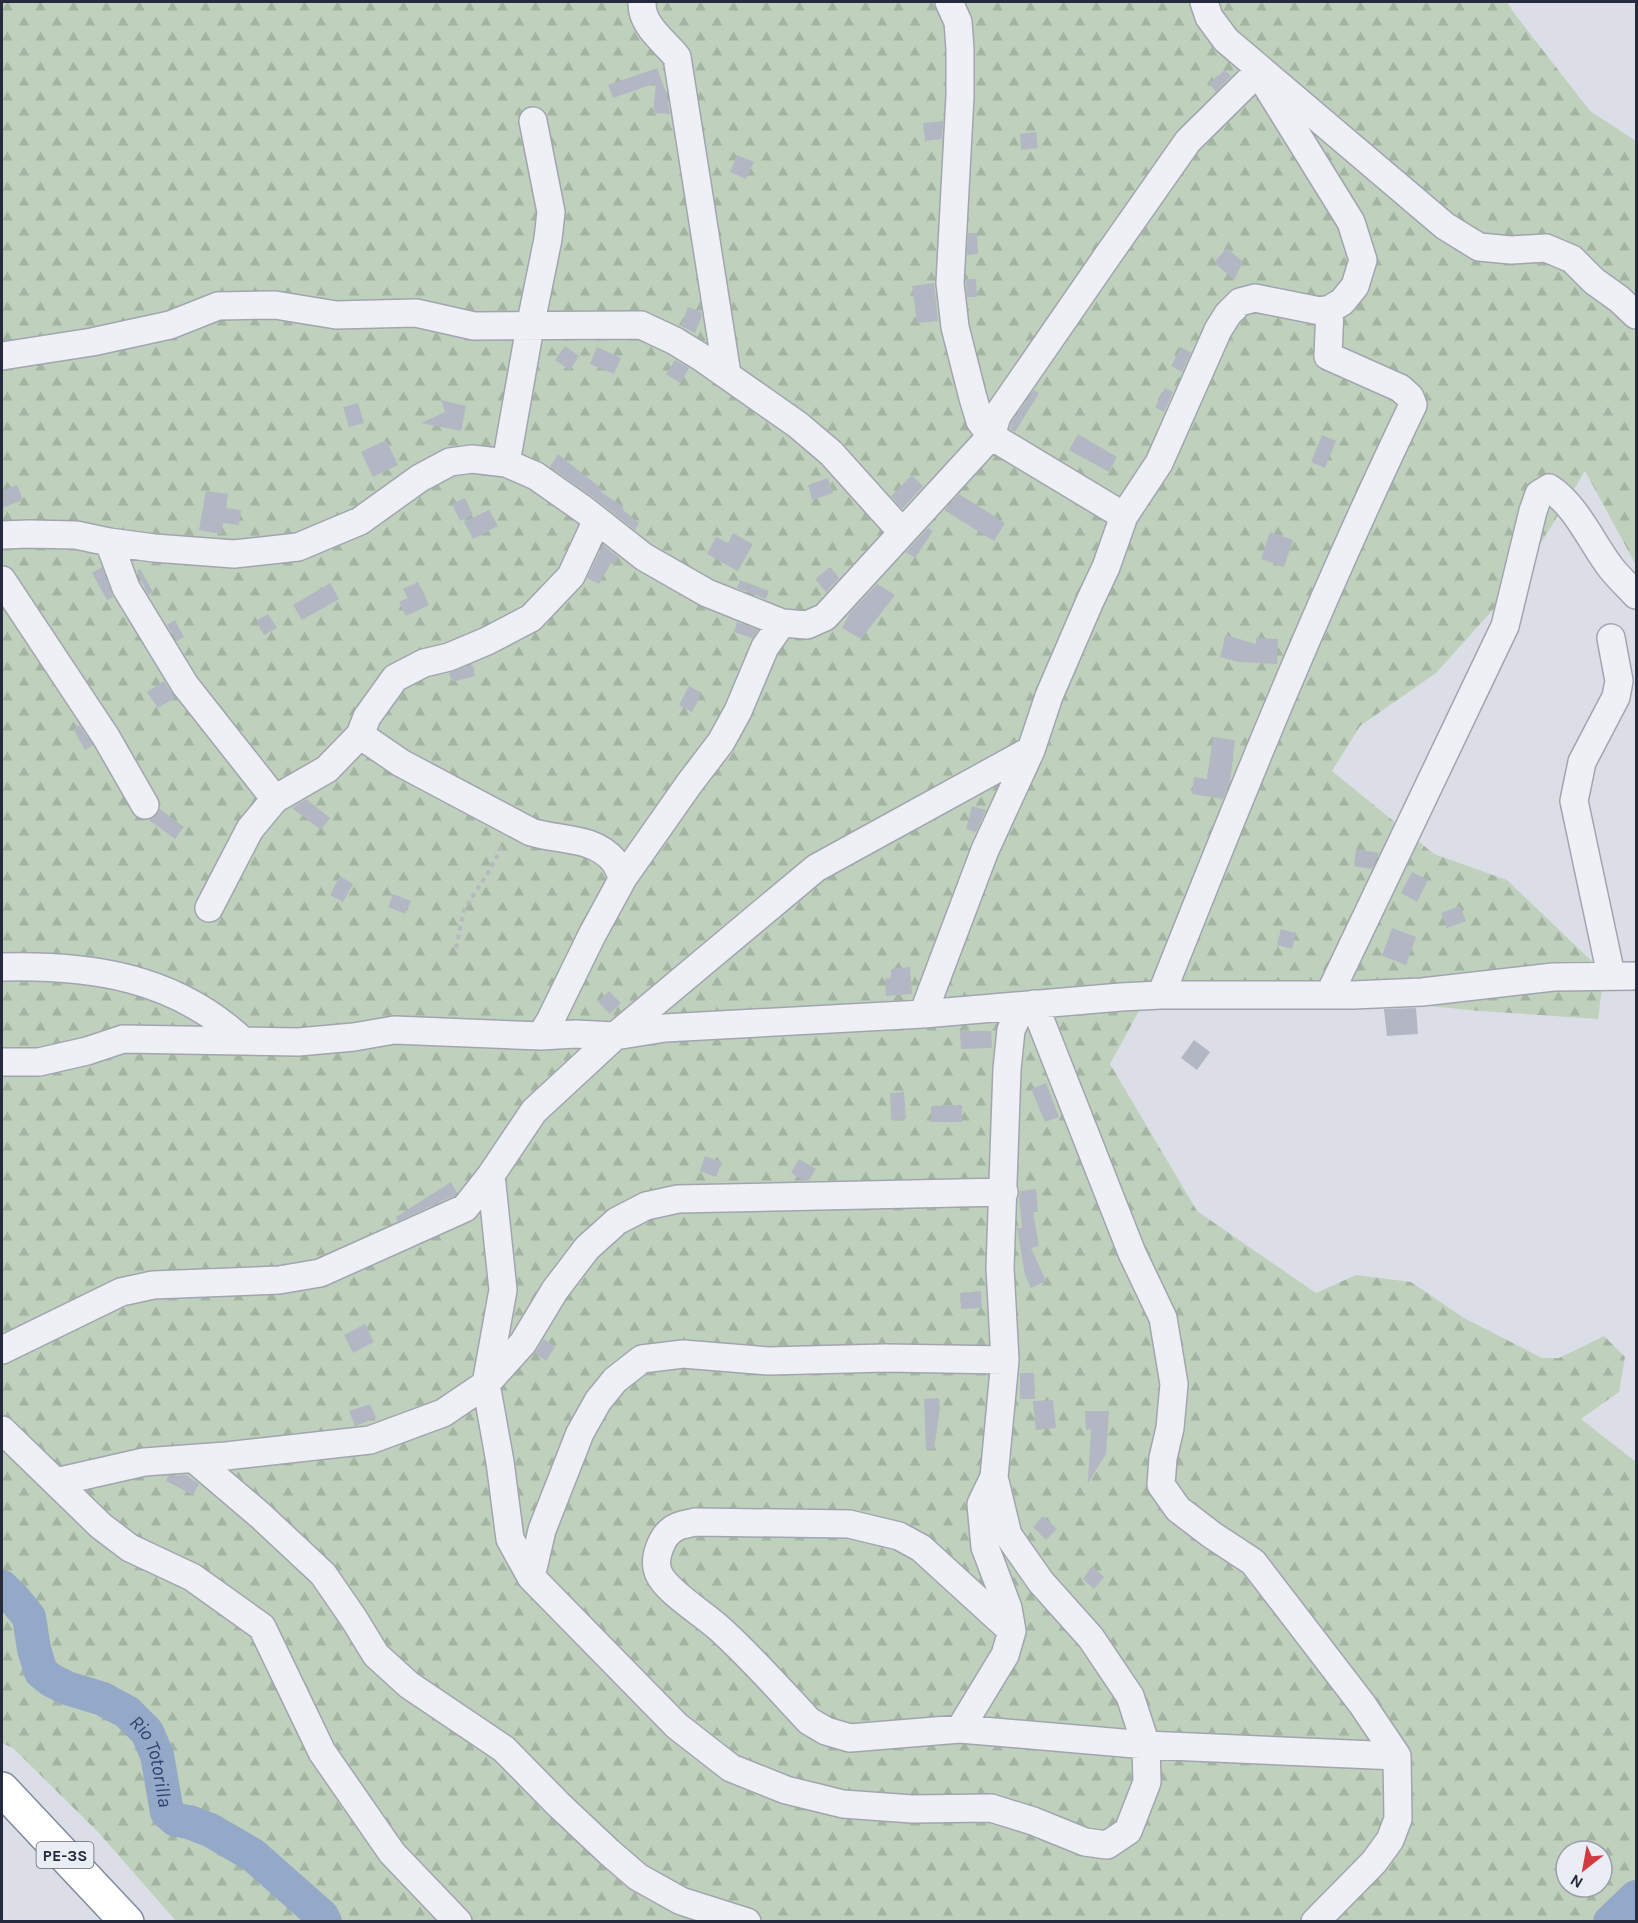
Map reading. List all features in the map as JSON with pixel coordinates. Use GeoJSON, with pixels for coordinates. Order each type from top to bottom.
{"type":"FeatureCollection","features":[{"type":"Feature","properties":{"kind":"highway","name":"PE-3S"},"geometry":{"type":"LineString","coordinates":[[2,1789],[127,1922]]}},
{"type":"Feature","properties":{"kind":"street"},"geometry":{"type":"LineString","coordinates":[[642,2],[642,12],[652,30],[677,57],[727,374]]}},
{"type":"Feature","properties":{"kind":"street"},"geometry":{"type":"LineString","coordinates":[[949,2],[958,21],[960,49],[960,96],[950,283],[955,327],[980,421],[991,436],[1124,516]]}},
{"type":"Feature","properties":{"kind":"street"},"geometry":{"type":"LineString","coordinates":[[1204,2],[1209,17],[1226,40],[1444,226],[1479,247],[1511,250],[1546,248],[1572,258],[1594,281],[1636,315]]}},
{"type":"Feature","properties":{"kind":"street"},"geometry":{"type":"LineString","coordinates":[[2,535],[76,535],[154,548],[234,554],[298,547],[360,521],[420,478],[450,462],[472,459],[506,463],[536,476],[644,557],[707,593],[782,623],[807,625],[825,616],[991,436],[998,416],[1188,141],[1260,70]]}},
{"type":"Feature","properties":{"kind":"street"},"geometry":{"type":"LineString","coordinates":[[923,1014],[985,850],[1031,750],[1050,696],[1106,567],[1124,516],[1159,463],[1218,330],[1228,314],[1240,302],[1255,298],[1320,311],[1330,309],[1342,302],[1355,286],[1363,260],[1351,222],[1268,88],[1260,70]]}},
{"type":"Feature","properties":{"kind":"street"},"geometry":{"type":"LineString","coordinates":[[506,463],[548,239],[551,212],[533,121]]}},
{"type":"Feature","properties":{"kind":"street"},"geometry":{"type":"LineString","coordinates":[[2,356],[92,342],[170,325],[218,306],[275,305],[336,315],[416,314],[474,326],[641,325],[675,340],[727,374],[798,426],[831,453],[902,532]]}},
{"type":"Feature","properties":{"kind":"street"},"geometry":{"type":"LineString","coordinates":[[1161,995],[1250,772],[1361,513],[1413,405],[1410,397],[1400,388],[1328,356],[1330,309]]}},
{"type":"Feature","properties":{"kind":"street"},"geometry":{"type":"LineString","coordinates":[[1329,995],[1505,626],[1539,495],[1549,488],[1559,494],[1611,568],[1636,596]]}},
{"type":"Feature","properties":{"kind":"street"},"geometry":{"type":"LineString","coordinates":[[209,908],[250,829],[275,799],[327,769],[360,735],[367,717],[395,678],[424,663],[449,657],[487,641],[531,618],[571,576],[597,520]]}},
{"type":"Feature","properties":{"kind":"street"},"geometry":{"type":"LineString","coordinates":[[109,542],[126,588],[185,685],[275,799]]}},
{"type":"Feature","properties":{"kind":"street"},"geometry":{"type":"LineString","coordinates":[[2,580],[106,737],[145,805]]}},
{"type":"Feature","properties":{"kind":"street"},"geometry":{"type":"LineString","coordinates":[[541,1036],[622,878],[721,742],[738,711],[765,647],[782,623]]}},
{"type":"Feature","properties":{"kind":"street"},"geometry":{"type":"LineString","coordinates":[[2,1062],[39,1062],[87,1051],[123,1039],[298,1042],[354,1037],[394,1030],[541,1036],[575,1034],[615,1036],[665,1028],[923,1014],[1161,995],[1329,995],[1422,992],[1553,977],[1587,978],[1624,975],[1574,801],[1582,762],[1616,697],[1618,681],[1611,638]]}},
{"type":"Feature","properties":{"kind":"street"},"geometry":{"type":"LineString","coordinates":[[360,735],[401,763],[514,824],[546,837],[568,839],[597,846],[615,862],[622,878]]}},
{"type":"Feature","properties":{"kind":"street"},"geometry":{"type":"LineString","coordinates":[[2,1350],[121,1292],[153,1285],[279,1280],[320,1273],[465,1208],[491,1175],[534,1111],[615,1036],[816,868],[1031,750]]}},
{"type":"Feature","properties":{"kind":"street"},"geometry":{"type":"LineString","coordinates":[[2,967],[44,966],[83,970],[145,983],[189,1001],[243,1041]]}},
{"type":"Feature","properties":{"kind":"street"},"geometry":{"type":"LineString","coordinates":[[491,1175],[503,1290],[486,1384],[500,1462],[510,1539],[531,1576],[677,1726],[731,1768],[786,1790],[843,1804],[912,1809],[991,1808],[1033,1821],[1085,1842],[1107,1845],[1128,1831],[1132,1821],[1147,1782],[1146,1746],[1130,1696],[1091,1638],[1041,1582],[1008,1535],[994,1477],[1005,1360],[1000,1268],[1007,1069],[1011,1030],[1018,1015],[1034,1004]]}},
{"type":"Feature","properties":{"kind":"street"},"geometry":{"type":"LineString","coordinates":[[1034,1004],[1132,1253],[1163,1318],[1174,1384],[1161,1485],[1179,1509],[1212,1535],[1253,1562],[1362,1704],[1396,1756],[1398,1819],[1390,1840],[1374,1862],[1315,1922]]}},
{"type":"Feature","properties":{"kind":"street"},"geometry":{"type":"LineString","coordinates":[[56,1482],[144,1462],[194,1459],[370,1440],[443,1413],[486,1384],[523,1342],[555,1290],[587,1248],[617,1221],[646,1206],[678,1199],[1004,1192]]}},
{"type":"Feature","properties":{"kind":"street"},"geometry":{"type":"LineString","coordinates":[[531,1576],[542,1530],[580,1433],[598,1401],[615,1380],[642,1359],[683,1353],[768,1361],[886,1358],[1005,1360]]}},
{"type":"Feature","properties":{"kind":"street"},"geometry":{"type":"LineString","coordinates":[[2,1430],[101,1526],[130,1548],[192,1577],[262,1627],[322,1752],[392,1853],[458,1922]]}},
{"type":"Feature","properties":{"kind":"street"},"geometry":{"type":"LineString","coordinates":[[194,1459],[261,1516],[323,1574],[376,1655],[409,1685],[504,1749],[584,1829],[638,1877],[681,1901],[747,1922]]}},
{"type":"Feature","properties":{"kind":"street"},"geometry":{"type":"LineString","coordinates":[[960,1729],[1005,1655],[1012,1631],[1008,1608],[985,1547],[981,1504],[994,1477]]}},
{"type":"Feature","properties":{"kind":"street"},"geometry":{"type":"LineString","coordinates":[[1012,1631],[921,1548],[899,1536],[849,1524],[695,1522],[676,1527],[664,1538],[657,1554],[658,1573],[672,1592],[721,1629],[809,1721],[826,1731],[850,1738],[960,1729],[1146,1746],[1396,1756]]}},
{"type":"Feature","properties":{"kind":"path"},"geometry":{"type":"LineString","coordinates":[[456,948],[464,910],[489,871],[514,824]]}},
{"type":"Feature","properties":{"kind":"green space"},"geometry":{"type":"Polygon","coordinates":[[[2,2],[1507,2],[1590,111],[1636,141],[1636,565],[1585,471],[1516,584],[1436,673],[1360,726],[1332,771],[1434,854],[1507,880],[1604,973],[1598,1019],[1480,1011],[1268,990],[1139,1011],[1110,1064],[1197,1211],[1316,1293],[1356,1275],[1411,1282],[1464,1318],[1542,1358],[1559,1358],[1604,1336],[1625,1357],[1619,1392],[1581,1419],[1636,1462],[1636,1921],[176,1921],[99,1833],[13,1748],[2,1743],[2,2]]]}},
{"type":"Feature","properties":{"kind":"building"},"geometry":{"type":"Polygon","coordinates":[[[657,68],[667,95],[670,114],[653,113],[656,83],[613,98],[608,85],[657,68]]]}},
{"type":"Feature","properties":{"kind":"building"},"geometry":{"type":"Polygon","coordinates":[[[1225,70],[1231,76],[1216,92],[1209,83],[1225,70]]]}},
{"type":"Feature","properties":{"kind":"building"},"geometry":{"type":"Polygon","coordinates":[[[943,121],[942,139],[925,141],[923,123],[943,121]]]}},
{"type":"Feature","properties":{"kind":"building"},"geometry":{"type":"Polygon","coordinates":[[[1036,132],[1038,148],[1021,150],[1020,134],[1036,132]]]}},
{"type":"Feature","properties":{"kind":"building"},"geometry":{"type":"Polygon","coordinates":[[[737,155],[754,162],[746,179],[730,172],[737,155]]]}},
{"type":"Feature","properties":{"kind":"building"},"geometry":{"type":"Polygon","coordinates":[[[968,233],[977,233],[978,254],[967,255],[968,233]]]}},
{"type":"Feature","properties":{"kind":"building"},"geometry":{"type":"Polygon","coordinates":[[[1227,248],[1243,262],[1234,280],[1214,262],[1227,248]]]}},
{"type":"Feature","properties":{"kind":"building"},"geometry":{"type":"Polygon","coordinates":[[[966,279],[976,279],[977,297],[967,297],[966,279]]]}},
{"type":"Feature","properties":{"kind":"building"},"geometry":{"type":"Polygon","coordinates":[[[934,283],[938,321],[917,323],[912,286],[934,283]]]}},
{"type":"Feature","properties":{"kind":"building"},"geometry":{"type":"Polygon","coordinates":[[[688,307],[701,312],[702,316],[695,333],[681,326],[688,307]]]}},
{"type":"Feature","properties":{"kind":"building"},"geometry":{"type":"Polygon","coordinates":[[[565,346],[579,356],[570,370],[555,360],[565,346]]]}},
{"type":"Feature","properties":{"kind":"building"},"geometry":{"type":"Polygon","coordinates":[[[597,347],[621,358],[614,374],[590,364],[597,347]]]}},
{"type":"Feature","properties":{"kind":"building"},"geometry":{"type":"Polygon","coordinates":[[[1181,347],[1191,353],[1182,372],[1171,366],[1181,347]]]}},
{"type":"Feature","properties":{"kind":"building"},"geometry":{"type":"Polygon","coordinates":[[[675,360],[689,368],[680,383],[666,374],[675,360]]]}},
{"type":"Feature","properties":{"kind":"building"},"geometry":{"type":"Polygon","coordinates":[[[1165,388],[1173,392],[1164,412],[1155,407],[1165,388]]]}},
{"type":"Feature","properties":{"kind":"building"},"geometry":{"type":"Polygon","coordinates":[[[1034,390],[1039,393],[1015,432],[1010,429],[1011,423],[1034,390]]]}},
{"type":"Feature","properties":{"kind":"building"},"geometry":{"type":"Polygon","coordinates":[[[441,400],[466,406],[461,431],[421,423],[445,412],[441,400]]]}},
{"type":"Feature","properties":{"kind":"building"},"geometry":{"type":"Polygon","coordinates":[[[358,403],[364,423],[349,427],[343,407],[358,403]]]}},
{"type":"Feature","properties":{"kind":"building"},"geometry":{"type":"Polygon","coordinates":[[[1078,434],[1117,457],[1109,472],[1069,450],[1078,434]]]}},
{"type":"Feature","properties":{"kind":"building"},"geometry":{"type":"Polygon","coordinates":[[[1322,435],[1336,441],[1325,468],[1311,462],[1322,435]]]}},
{"type":"Feature","properties":{"kind":"building"},"geometry":{"type":"Polygon","coordinates":[[[386,440],[398,465],[373,477],[361,452],[386,440]]]}},
{"type":"Feature","properties":{"kind":"building"},"geometry":{"type":"Polygon","coordinates":[[[558,454],[602,489],[600,491],[623,507],[622,509],[639,523],[635,530],[550,467],[558,454]]]}},
{"type":"Feature","properties":{"kind":"building"},"geometry":{"type":"Polygon","coordinates":[[[912,475],[923,486],[902,509],[891,496],[912,475]]]}},
{"type":"Feature","properties":{"kind":"building"},"geometry":{"type":"Polygon","coordinates":[[[828,478],[833,493],[812,500],[808,485],[828,478]]]}},
{"type":"Feature","properties":{"kind":"building"},"geometry":{"type":"Polygon","coordinates":[[[17,485],[23,500],[2,508],[2,491],[17,485]]]}},
{"type":"Feature","properties":{"kind":"building"},"geometry":{"type":"Polygon","coordinates":[[[206,491],[228,494],[226,508],[241,510],[239,525],[223,523],[221,534],[199,530],[206,491]]]}},
{"type":"Feature","properties":{"kind":"building"},"geometry":{"type":"Polygon","coordinates":[[[959,494],[1005,523],[994,541],[944,510],[959,494]]]}},
{"type":"Feature","properties":{"kind":"building"},"geometry":{"type":"Polygon","coordinates":[[[465,498],[473,515],[460,521],[452,504],[465,498]]]}},
{"type":"Feature","properties":{"kind":"building"},"geometry":{"type":"Polygon","coordinates":[[[489,510],[498,526],[473,539],[464,522],[489,510]]]}},
{"type":"Feature","properties":{"kind":"building"},"geometry":{"type":"Polygon","coordinates":[[[928,528],[933,531],[915,558],[906,552],[928,528]]]}},
{"type":"Feature","properties":{"kind":"building"},"geometry":{"type":"Polygon","coordinates":[[[1270,532],[1293,540],[1284,567],[1261,559],[1270,532]]]}},
{"type":"Feature","properties":{"kind":"building"},"geometry":{"type":"Polygon","coordinates":[[[733,533],[753,544],[738,571],[707,554],[716,537],[728,543],[733,533]]]}},
{"type":"Feature","properties":{"kind":"building"},"geometry":{"type":"Polygon","coordinates":[[[603,545],[618,557],[614,565],[611,563],[599,584],[587,578],[603,545]]]}},
{"type":"Feature","properties":{"kind":"building"},"geometry":{"type":"Polygon","coordinates":[[[102,567],[113,597],[107,600],[92,573],[102,567]]]}},
{"type":"Feature","properties":{"kind":"building"},"geometry":{"type":"Polygon","coordinates":[[[830,567],[839,578],[826,592],[815,579],[830,567]]]}},
{"type":"Feature","properties":{"kind":"building"},"geometry":{"type":"Polygon","coordinates":[[[140,569],[153,592],[148,595],[137,571],[140,569]]]}},
{"type":"Feature","properties":{"kind":"building"},"geometry":{"type":"Polygon","coordinates":[[[740,580],[769,591],[766,599],[737,588],[740,580]]]}},
{"type":"Feature","properties":{"kind":"building"},"geometry":{"type":"Polygon","coordinates":[[[418,582],[429,605],[406,616],[399,602],[408,598],[403,589],[418,582]]]}},
{"type":"Feature","properties":{"kind":"building"},"geometry":{"type":"Polygon","coordinates":[[[330,583],[339,599],[302,620],[293,605],[330,583]]]}},
{"type":"Feature","properties":{"kind":"building"},"geometry":{"type":"Polygon","coordinates":[[[877,584],[895,595],[861,639],[842,628],[850,613],[877,584]]]}},
{"type":"Feature","properties":{"kind":"building"},"geometry":{"type":"Polygon","coordinates":[[[268,614],[277,628],[264,635],[256,621],[268,614]]]}},
{"type":"Feature","properties":{"kind":"building"},"geometry":{"type":"Polygon","coordinates":[[[175,620],[184,637],[177,641],[167,625],[175,620]]]}},
{"type":"Feature","properties":{"kind":"building"},"geometry":{"type":"Polygon","coordinates":[[[737,622],[758,630],[752,638],[734,632],[737,622]]]}},
{"type":"Feature","properties":{"kind":"building"},"geometry":{"type":"Polygon","coordinates":[[[1226,635],[1256,644],[1256,638],[1278,639],[1277,664],[1238,662],[1220,657],[1226,635]]]}},
{"type":"Feature","properties":{"kind":"building"},"geometry":{"type":"Polygon","coordinates":[[[472,664],[475,676],[452,682],[449,673],[472,664]]]}},
{"type":"Feature","properties":{"kind":"building"},"geometry":{"type":"Polygon","coordinates":[[[164,681],[175,698],[158,708],[147,692],[164,681]]]}},
{"type":"Feature","properties":{"kind":"building"},"geometry":{"type":"Polygon","coordinates":[[[689,686],[702,693],[692,712],[679,705],[689,686]]]}},
{"type":"Feature","properties":{"kind":"building"},"geometry":{"type":"Polygon","coordinates":[[[79,725],[93,745],[85,750],[73,729],[79,725]]]}},
{"type":"Feature","properties":{"kind":"building"},"geometry":{"type":"Polygon","coordinates":[[[1213,737],[1235,740],[1230,782],[1223,799],[1192,794],[1194,777],[1207,779],[1213,737]]]}},
{"type":"Feature","properties":{"kind":"building"},"geometry":{"type":"Polygon","coordinates":[[[306,799],[330,818],[321,830],[292,808],[306,799]]]}},
{"type":"Feature","properties":{"kind":"building"},"geometry":{"type":"Polygon","coordinates":[[[972,806],[986,810],[976,832],[966,829],[972,806]]]}},
{"type":"Feature","properties":{"kind":"building"},"geometry":{"type":"Polygon","coordinates":[[[160,809],[184,827],[175,839],[149,820],[160,809]]]}},
{"type":"Feature","properties":{"kind":"building"},"geometry":{"type":"Polygon","coordinates":[[[1356,849],[1379,853],[1372,869],[1354,866],[1356,849]]]}},
{"type":"Feature","properties":{"kind":"building"},"geometry":{"type":"Polygon","coordinates":[[[1412,872],[1428,880],[1417,902],[1401,893],[1412,872]]]}},
{"type":"Feature","properties":{"kind":"building"},"geometry":{"type":"Polygon","coordinates":[[[340,876],[353,884],[343,902],[330,895],[340,876]]]}},
{"type":"Feature","properties":{"kind":"building"},"geometry":{"type":"Polygon","coordinates":[[[393,894],[411,901],[405,914],[388,907],[393,894]]]}},
{"type":"Feature","properties":{"kind":"building"},"geometry":{"type":"Polygon","coordinates":[[[1460,906],[1466,921],[1447,928],[1441,913],[1460,906]]]}},
{"type":"Feature","properties":{"kind":"building"},"geometry":{"type":"Polygon","coordinates":[[[1392,928],[1416,937],[1406,965],[1382,956],[1392,928]]]}},
{"type":"Feature","properties":{"kind":"building"},"geometry":{"type":"Polygon","coordinates":[[[1281,929],[1296,933],[1292,949],[1277,945],[1281,929]]]}},
{"type":"Feature","properties":{"kind":"building"},"geometry":{"type":"Polygon","coordinates":[[[910,967],[912,994],[886,996],[885,979],[891,978],[891,969],[910,967]]]}},
{"type":"Feature","properties":{"kind":"building"},"geometry":{"type":"Polygon","coordinates":[[[609,991],[621,1003],[610,1014],[598,1002],[609,991]]]}},
{"type":"Feature","properties":{"kind":"building"},"geometry":{"type":"Polygon","coordinates":[[[1416,1008],[1418,1034],[1387,1036],[1384,1009],[1416,1008]]]}},
{"type":"Feature","properties":{"kind":"building"},"geometry":{"type":"Polygon","coordinates":[[[960,1031],[991,1031],[992,1048],[961,1049],[960,1031]]]}},
{"type":"Feature","properties":{"kind":"building"},"geometry":{"type":"Polygon","coordinates":[[[1194,1040],[1210,1052],[1197,1070],[1181,1058],[1194,1040]]]}},
{"type":"Feature","properties":{"kind":"building"},"geometry":{"type":"Polygon","coordinates":[[[1046,1083],[1059,1117],[1045,1122],[1031,1089],[1046,1083]]]}},
{"type":"Feature","properties":{"kind":"building"},"geometry":{"type":"Polygon","coordinates":[[[904,1092],[906,1119],[891,1120],[890,1093],[904,1092]]]}},
{"type":"Feature","properties":{"kind":"building"},"geometry":{"type":"Polygon","coordinates":[[[962,1105],[962,1122],[931,1122],[931,1106],[962,1105]]]}},
{"type":"Feature","properties":{"kind":"building"},"geometry":{"type":"Polygon","coordinates":[[[705,1156],[722,1162],[716,1177],[700,1171],[705,1156]]]}},
{"type":"Feature","properties":{"kind":"building"},"geometry":{"type":"Polygon","coordinates":[[[799,1159],[816,1169],[809,1180],[804,1181],[791,1173],[799,1159]]]}},
{"type":"Feature","properties":{"kind":"building"},"geometry":{"type":"Polygon","coordinates":[[[451,1182],[457,1193],[455,1195],[398,1221],[396,1217],[451,1182]]]}},
{"type":"Feature","properties":{"kind":"building"},"geometry":{"type":"Polygon","coordinates":[[[1036,1189],[1038,1212],[1033,1212],[1039,1246],[1031,1248],[1046,1281],[1031,1288],[1025,1275],[1017,1228],[1022,1228],[1020,1191],[1036,1189]]]}},
{"type":"Feature","properties":{"kind":"building"},"geometry":{"type":"Polygon","coordinates":[[[981,1291],[982,1308],[961,1309],[960,1293],[981,1291]]]}},
{"type":"Feature","properties":{"kind":"building"},"geometry":{"type":"Polygon","coordinates":[[[365,1324],[374,1342],[353,1353],[344,1335],[365,1324]]]}},
{"type":"Feature","properties":{"kind":"building"},"geometry":{"type":"Polygon","coordinates":[[[544,1339],[555,1347],[546,1361],[535,1353],[544,1339]]]}},
{"type":"Feature","properties":{"kind":"building"},"geometry":{"type":"Polygon","coordinates":[[[1020,1373],[1034,1373],[1035,1399],[1020,1399],[1020,1373]]]}},
{"type":"Feature","properties":{"kind":"building"},"geometry":{"type":"Polygon","coordinates":[[[939,1398],[940,1409],[934,1449],[926,1449],[924,1399],[939,1398]]]}},
{"type":"Feature","properties":{"kind":"building"},"geometry":{"type":"Polygon","coordinates":[[[1053,1400],[1056,1428],[1036,1430],[1033,1401],[1053,1400]]]}},
{"type":"Feature","properties":{"kind":"building"},"geometry":{"type":"Polygon","coordinates":[[[370,1404],[376,1418],[355,1426],[349,1411],[370,1404]]]}},
{"type":"Feature","properties":{"kind":"building"},"geometry":{"type":"Polygon","coordinates":[[[1085,1411],[1109,1411],[1106,1454],[1088,1483],[1091,1429],[1086,1430],[1085,1411]]]}},
{"type":"Feature","properties":{"kind":"building"},"geometry":{"type":"Polygon","coordinates":[[[186,1475],[199,1484],[193,1495],[166,1481],[168,1476],[186,1475]]]}},
{"type":"Feature","properties":{"kind":"building"},"geometry":{"type":"Polygon","coordinates":[[[1043,1516],[1057,1529],[1046,1540],[1033,1527],[1043,1516]]]}},
{"type":"Feature","properties":{"kind":"building"},"geometry":{"type":"Polygon","coordinates":[[[1092,1566],[1104,1577],[1094,1589],[1083,1579],[1092,1566]]]}},
{"type":"Feature","properties":{"kind":"waterway","name":"Rio Totorilla"},"geometry":{"type":"LineString","coordinates":[[2,1587],[29,1617],[34,1649],[41,1672],[67,1688],[103,1699],[127,1712],[147,1732],[157,1755],[167,1812],[176,1820],[210,1830],[253,1855],[322,1916],[325,1922]]}},
{"type":"Feature","properties":{"kind":"waterway","name":"Rio Totorilla"},"geometry":{"type":"LineString","coordinates":[[1610,1922],[1636,1897]]}}]}
